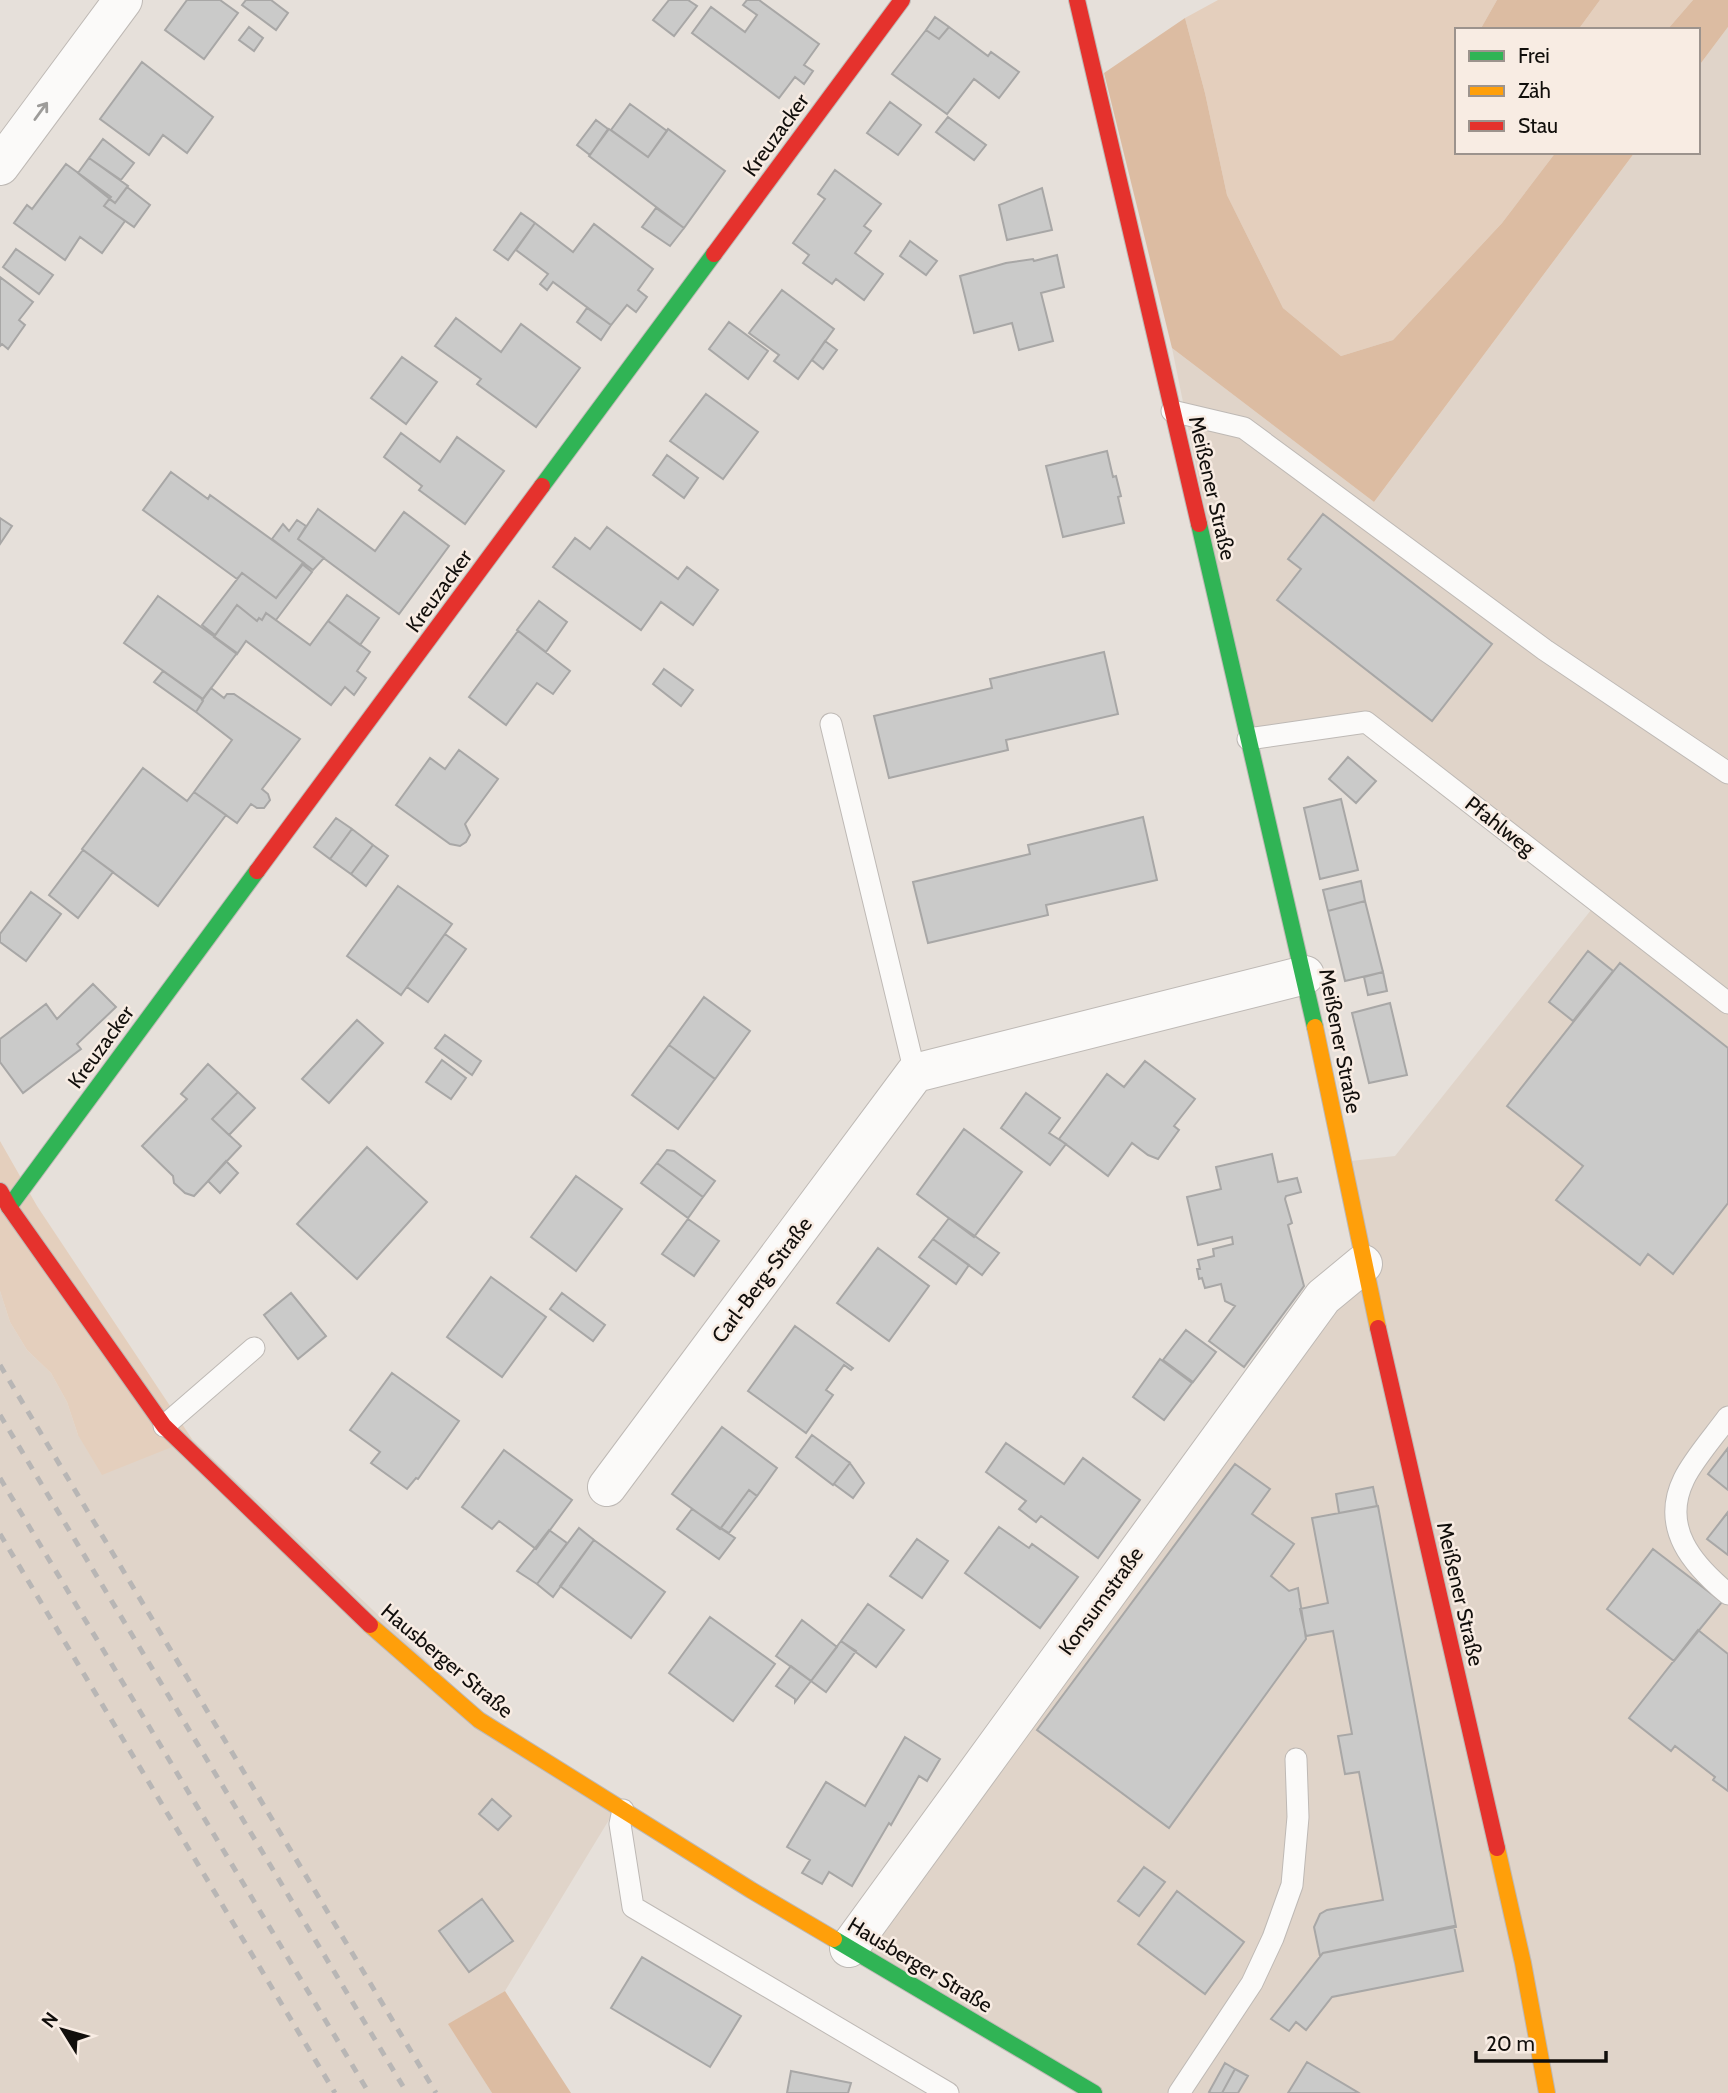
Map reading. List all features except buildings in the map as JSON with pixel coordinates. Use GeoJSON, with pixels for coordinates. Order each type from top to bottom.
{"type":"FeatureCollection","features":[{"type":"Feature","properties":{"kind":"street"},"geometry":{"type":"LineString","coordinates":[[0,166],[123,0]]}},
{"type":"Feature","properties":{"kind":"street","name":"Kreuzacker"},"geometry":{"type":"LineString","coordinates":[[9,1207],[902,0]]}},
{"type":"Feature","properties":{"kind":"street","name":"Meißener Straße"},"geometry":{"type":"LineString","coordinates":[[1077,0],[1248,739],[1306,975],[1363,1264],[1523,1963],[1546,2093]]}},
{"type":"Feature","properties":{"kind":"street"},"geometry":{"type":"LineString","coordinates":[[915,1073],[1306,975]]}},
{"type":"Feature","properties":{"kind":"street","name":"Carl-Berg-Straße"},"geometry":{"type":"LineString","coordinates":[[607,1487],[915,1073]]}},
{"type":"Feature","properties":{"kind":"street","name":"Hausberger Straße"},"geometry":{"type":"LineString","coordinates":[[0,1191],[164,1426],[366,1621],[479,1720],[751,1890],[1090,2092]]}},
{"type":"Feature","properties":{"kind":"street","name":"Konsumstraße"},"geometry":{"type":"LineString","coordinates":[[849,1948],[1323,1297],[1363,1264]]}},
{"type":"Feature","properties":{"kind":"lane"},"geometry":{"type":"LineString","coordinates":[[1172,411],[1244,428],[1545,650],[1728,773]]}},
{"type":"Feature","properties":{"kind":"lane","name":"Pfahlweg"},"geometry":{"type":"LineString","coordinates":[[1248,739],[1366,722],[1728,1003]]}},
{"type":"Feature","properties":{"kind":"lane"},"geometry":{"type":"LineString","coordinates":[[831,724],[915,1073]]}},
{"type":"Feature","properties":{"kind":"lane"},"geometry":{"type":"LineString","coordinates":[[164,1426],[254,1348]]}},
{"type":"Feature","properties":{"kind":"lane"},"geometry":{"type":"LineString","coordinates":[[1728,1418],[1684,1479],[1676,1510],[1682,1544],[1702,1572],[1728,1594]]}},
{"type":"Feature","properties":{"kind":"lane"},"geometry":{"type":"LineString","coordinates":[[1179,2093],[1252,1983],[1273,1938],[1292,1885],[1298,1817],[1296,1759]]}},
{"type":"Feature","properties":{"kind":"lane"},"geometry":{"type":"LineString","coordinates":[[622,1810],[620,1825],[633,1907],[948,2093]]}},
{"type":"Feature","properties":{"kind":"shaded area"},"geometry":{"type":"Polygon","coordinates":[[[1218,0],[1497,0],[1481,28],[1455,28],[1455,154],[1554,154],[1502,223],[1393,340],[1341,356],[1283,308],[1227,195],[1205,93],[1185,18],[1218,0]]]}},
{"type":"Feature","properties":{"kind":"shaded area"},"geometry":{"type":"Polygon","coordinates":[[[1497,0],[1600,0],[1579,28],[1481,28],[1497,0]]]}},
{"type":"Feature","properties":{"kind":"shaded area"},"geometry":{"type":"Polygon","coordinates":[[[1600,0],[1693,0],[1669,28],[1579,28],[1600,0]]]}},
{"type":"Feature","properties":{"kind":"shaded area"},"geometry":{"type":"Polygon","coordinates":[[[1693,0],[1728,0],[1728,27],[1700,64],[1700,28],[1669,28],[1693,0]]]}},
{"type":"Feature","properties":{"kind":"shaded area"},"geometry":{"type":"Polygon","coordinates":[[[1185,18],[1205,93],[1227,195],[1283,308],[1341,356],[1393,340],[1502,223],[1554,154],[1634,154],[1374,502],[1172,348],[1104,73],[1185,18]]]}},
{"type":"Feature","properties":{"kind":"shaded area"},"geometry":{"type":"Polygon","coordinates":[[[1728,27],[1728,2093],[1101,2093],[853,1949],[1363,1264],[1351,1161],[1395,1156],[1599,900],[1365,730],[1253,746],[1172,348],[1374,502],[1634,154],[1700,154],[1700,64],[1728,27]]]}},
{"type":"Feature","properties":{"kind":"shaded area"},"geometry":{"type":"Polygon","coordinates":[[[0,1141],[37,1206],[192,1439],[102,1475],[78,1435],[67,1402],[51,1373],[27,1350],[10,1322],[0,1291],[0,1141]]]}},
{"type":"Feature","properties":{"kind":"shaded area"},"geometry":{"type":"Polygon","coordinates":[[[0,1291],[10,1322],[27,1350],[51,1373],[67,1402],[78,1435],[192,1439],[483,1714],[618,1805],[505,1991],[449,2024],[492,2093],[0,2093],[0,1291]]]}},
{"type":"Feature","properties":{"kind":"shaded area"},"geometry":{"type":"Polygon","coordinates":[[[505,1991],[571,2093],[492,2093],[448,2024],[505,1991]]]}},
{"type":"Feature","properties":{"kind":"railway"},"geometry":{"type":"LineString","coordinates":[[0,1365],[436,2093]]}},
{"type":"Feature","properties":{"kind":"railway"},"geometry":{"type":"LineString","coordinates":[[0,1415],[407,2093]]}},
{"type":"Feature","properties":{"kind":"railway"},"geometry":{"type":"LineString","coordinates":[[0,1478],[369,2093]]}},
{"type":"Feature","properties":{"kind":"railway"},"geometry":{"type":"LineString","coordinates":[[0,1534],[335,2093]]}},
{"type":"Feature","properties":{"kind":"traffic: fast"},"geometry":{"type":"LineString","coordinates":[[542,486],[714,254]]}},
{"type":"Feature","properties":{"kind":"traffic: fast"},"geometry":{"type":"LineString","coordinates":[[1199,524],[1315,1027]]}},
{"type":"Feature","properties":{"kind":"traffic: fast"},"geometry":{"type":"LineString","coordinates":[[9,1207],[257,871]]}},
{"type":"Feature","properties":{"kind":"traffic: fast"},"geometry":{"type":"LineString","coordinates":[[834,1939],[1094,2093]]}},
{"type":"Feature","properties":{"kind":"traffic: slow"},"geometry":{"type":"LineString","coordinates":[[1315,1027],[1378,1328]]}},
{"type":"Feature","properties":{"kind":"traffic: slow"},"geometry":{"type":"LineString","coordinates":[[370,1625],[479,1720],[834,1939]]}},
{"type":"Feature","properties":{"kind":"traffic: slow"},"geometry":{"type":"LineString","coordinates":[[1497,1848],[1523,1963],[1547,2093]]}},
{"type":"Feature","properties":{"kind":"traffic: jam"},"geometry":{"type":"LineString","coordinates":[[714,254],[902,0]]}},
{"type":"Feature","properties":{"kind":"traffic: jam"},"geometry":{"type":"LineString","coordinates":[[1077,0],[1199,524]]}},
{"type":"Feature","properties":{"kind":"traffic: jam"},"geometry":{"type":"LineString","coordinates":[[257,871],[542,486]]}},
{"type":"Feature","properties":{"kind":"traffic: jam"},"geometry":{"type":"LineString","coordinates":[[0,1191],[164,1426],[370,1625]]}},
{"type":"Feature","properties":{"kind":"traffic: jam"},"geometry":{"type":"LineString","coordinates":[[1378,1328],[1497,1848]]}}]}
